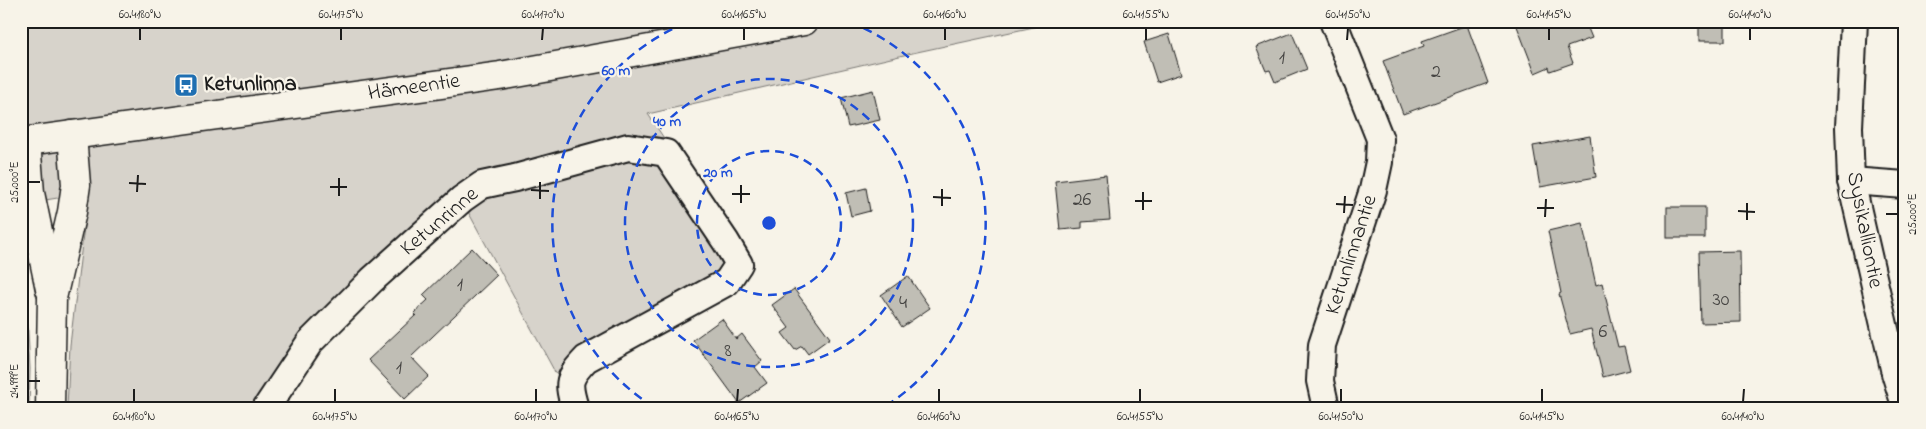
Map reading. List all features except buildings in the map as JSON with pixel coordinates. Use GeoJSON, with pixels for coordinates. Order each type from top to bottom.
{"type":"FeatureCollection","features":[{"type":"Feature","properties":{"kind":"main road","name":"Hämeentie"},"geometry":{"type":"LineString","coordinates":[[24,142],[500,76],[804,21]]}},
{"type":"Feature","properties":{"kind":"main road"},"geometry":{"type":"LineString","coordinates":[[50,408],[52,298],[72,212],[76,185],[72,135]]}},
{"type":"Feature","properties":{"kind":"main road"},"geometry":{"type":"LineString","coordinates":[[24,142],[30,193],[52,298]]}},
{"type":"Feature","properties":{"kind":"street","name":"Ketunlinnantie"},"geometry":{"type":"LineString","coordinates":[[1326,408],[1320,381],[1322,345],[1373,190],[1379,162],[1380,138],[1333,21]]}},
{"type":"Feature","properties":{"kind":"street","name":"Sysikalliontie"},"geometry":{"type":"LineString","coordinates":[[1854,21],[1849,127],[1851,181],[1895,373],[1905,405]]}},
{"type":"Feature","properties":{"kind":"street","name":"Ketunrinne"},"geometry":{"type":"LineString","coordinates":[[266,408],[310,342],[372,280],[462,198],[482,185],[515,178],[628,146],[666,153],[739,264],[727,282],[586,359],[572,374],[569,391],[575,408]]}},
{"type":"Feature","properties":{"kind":"street"},"geometry":{"type":"LineString","coordinates":[[1851,181],[1905,185]]}},
{"type":"Feature","properties":{"kind":"shaded area"},"geometry":{"type":"Polygon","coordinates":[[[21,21],[1062,21],[917,52],[648,114],[751,270],[556,374],[465,206],[331,328],[272,408],[67,408],[70,345],[88,193],[21,204],[21,21]]]}},
{"type":"Feature","properties":{"kind":"shaded area"},"geometry":{"type":"Polygon","coordinates":[[[21,230],[30,369],[29,408],[21,408],[21,230]]]}},
{"type":"Feature","properties":{"kind":"place","name":"Ketunlinna"},"geometry":{"type":"Point","coordinates":[186,85]}}]}
